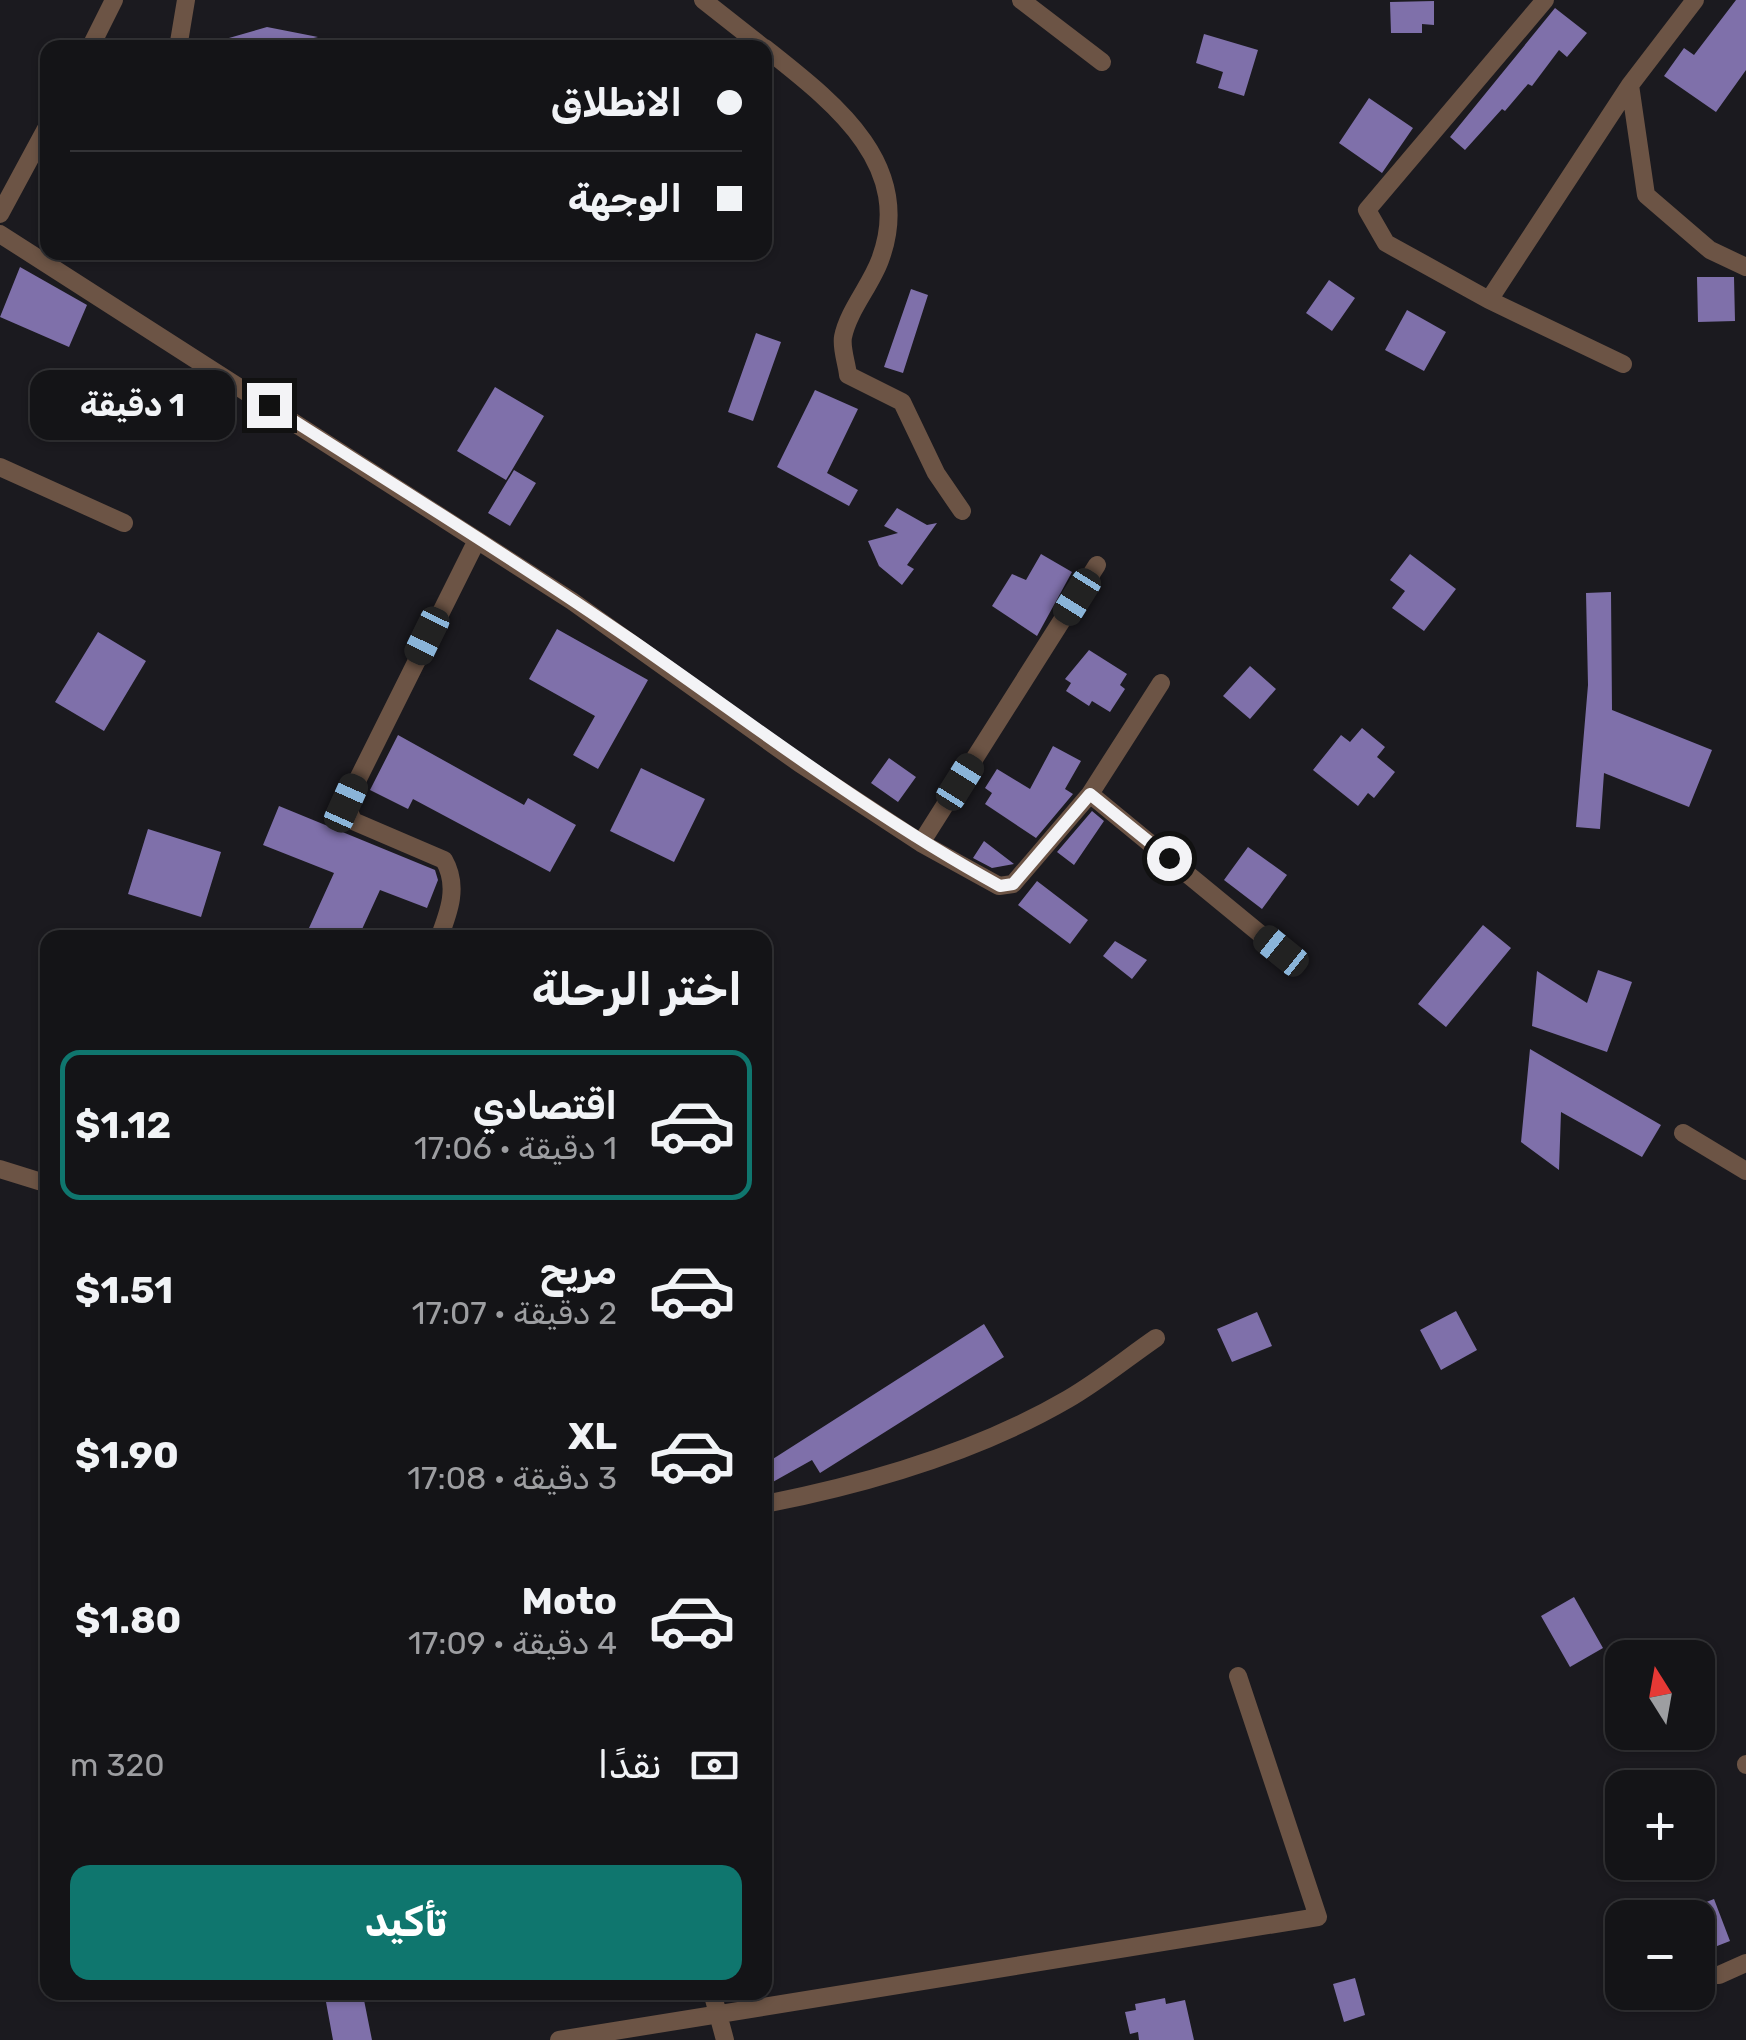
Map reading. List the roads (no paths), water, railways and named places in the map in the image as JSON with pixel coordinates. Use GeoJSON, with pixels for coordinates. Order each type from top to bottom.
{"type":"FeatureCollection","features":[{"type":"Feature","properties":{"kind":"street"},"geometry":{"type":"LineString","coordinates":[[94,40],[114,0]]}},
{"type":"Feature","properties":{"kind":"street"},"geometry":{"type":"LineString","coordinates":[[179,40],[186,0]]}},
{"type":"Feature","properties":{"kind":"street"},"geometry":{"type":"LineString","coordinates":[[703,0],[754,40]]}},
{"type":"Feature","properties":{"kind":"street"},"geometry":{"type":"LineString","coordinates":[[1022,0],[1102,62]]}},
{"type":"Feature","properties":{"kind":"street"},"geometry":{"type":"LineString","coordinates":[[1544,0],[1367,210],[1386,244],[1489,300],[1623,364]]}},
{"type":"Feature","properties":{"kind":"street"},"geometry":{"type":"LineString","coordinates":[[1489,300],[1630,86],[1694,0]]}},
{"type":"Feature","properties":{"kind":"street"},"geometry":{"type":"LineString","coordinates":[[772,55],[870,144],[883,169],[890,194],[890,221],[880,259],[842,338],[848,375],[902,402],[936,473],[962,511]]}},
{"type":"Feature","properties":{"kind":"street"},"geometry":{"type":"LineString","coordinates":[[1630,86],[1638,166],[1646,195],[1710,250],[1746,267]]}},
{"type":"Feature","properties":{"kind":"street"},"geometry":{"type":"LineString","coordinates":[[0,214],[40,140]]}},
{"type":"Feature","properties":{"kind":"street"},"geometry":{"type":"LineString","coordinates":[[0,234],[40,260]]}},
{"type":"Feature","properties":{"kind":"street"},"geometry":{"type":"LineString","coordinates":[[41,260],[633,642],[799,763],[922,843],[1008,888],[1090,794],[1161,683]]}},
{"type":"Feature","properties":{"kind":"street"},"geometry":{"type":"LineString","coordinates":[[0,468],[124,522]]}},
{"type":"Feature","properties":{"kind":"street"},"geometry":{"type":"LineString","coordinates":[[442,930],[452,898],[450,870],[444,860],[353,821],[346,803],[477,540]]}},
{"type":"Feature","properties":{"kind":"street"},"geometry":{"type":"LineString","coordinates":[[922,843],[1097,565]]}},
{"type":"Feature","properties":{"kind":"street"},"geometry":{"type":"LineString","coordinates":[[1090,794],[1281,951]]}},
{"type":"Feature","properties":{"kind":"street"},"geometry":{"type":"LineString","coordinates":[[1683,1132],[1746,1171]]}},
{"type":"Feature","properties":{"kind":"street"},"geometry":{"type":"LineString","coordinates":[[0,1169],[40,1182]]}},
{"type":"Feature","properties":{"kind":"street"},"geometry":{"type":"LineString","coordinates":[[772,1502],[878,1475],[1000,1431],[1069,1398],[1156,1338]]}},
{"type":"Feature","properties":{"kind":"street"},"geometry":{"type":"LineString","coordinates":[[559,2040],[718,2011],[1318,1918],[1238,1676]]}},
{"type":"Feature","properties":{"kind":"street"},"geometry":{"type":"LineString","coordinates":[[1718,1974],[1746,1963]]}},
{"type":"Feature","properties":{"kind":"street"},"geometry":{"type":"LineString","coordinates":[[715,2000],[726,2040]]}}]}
